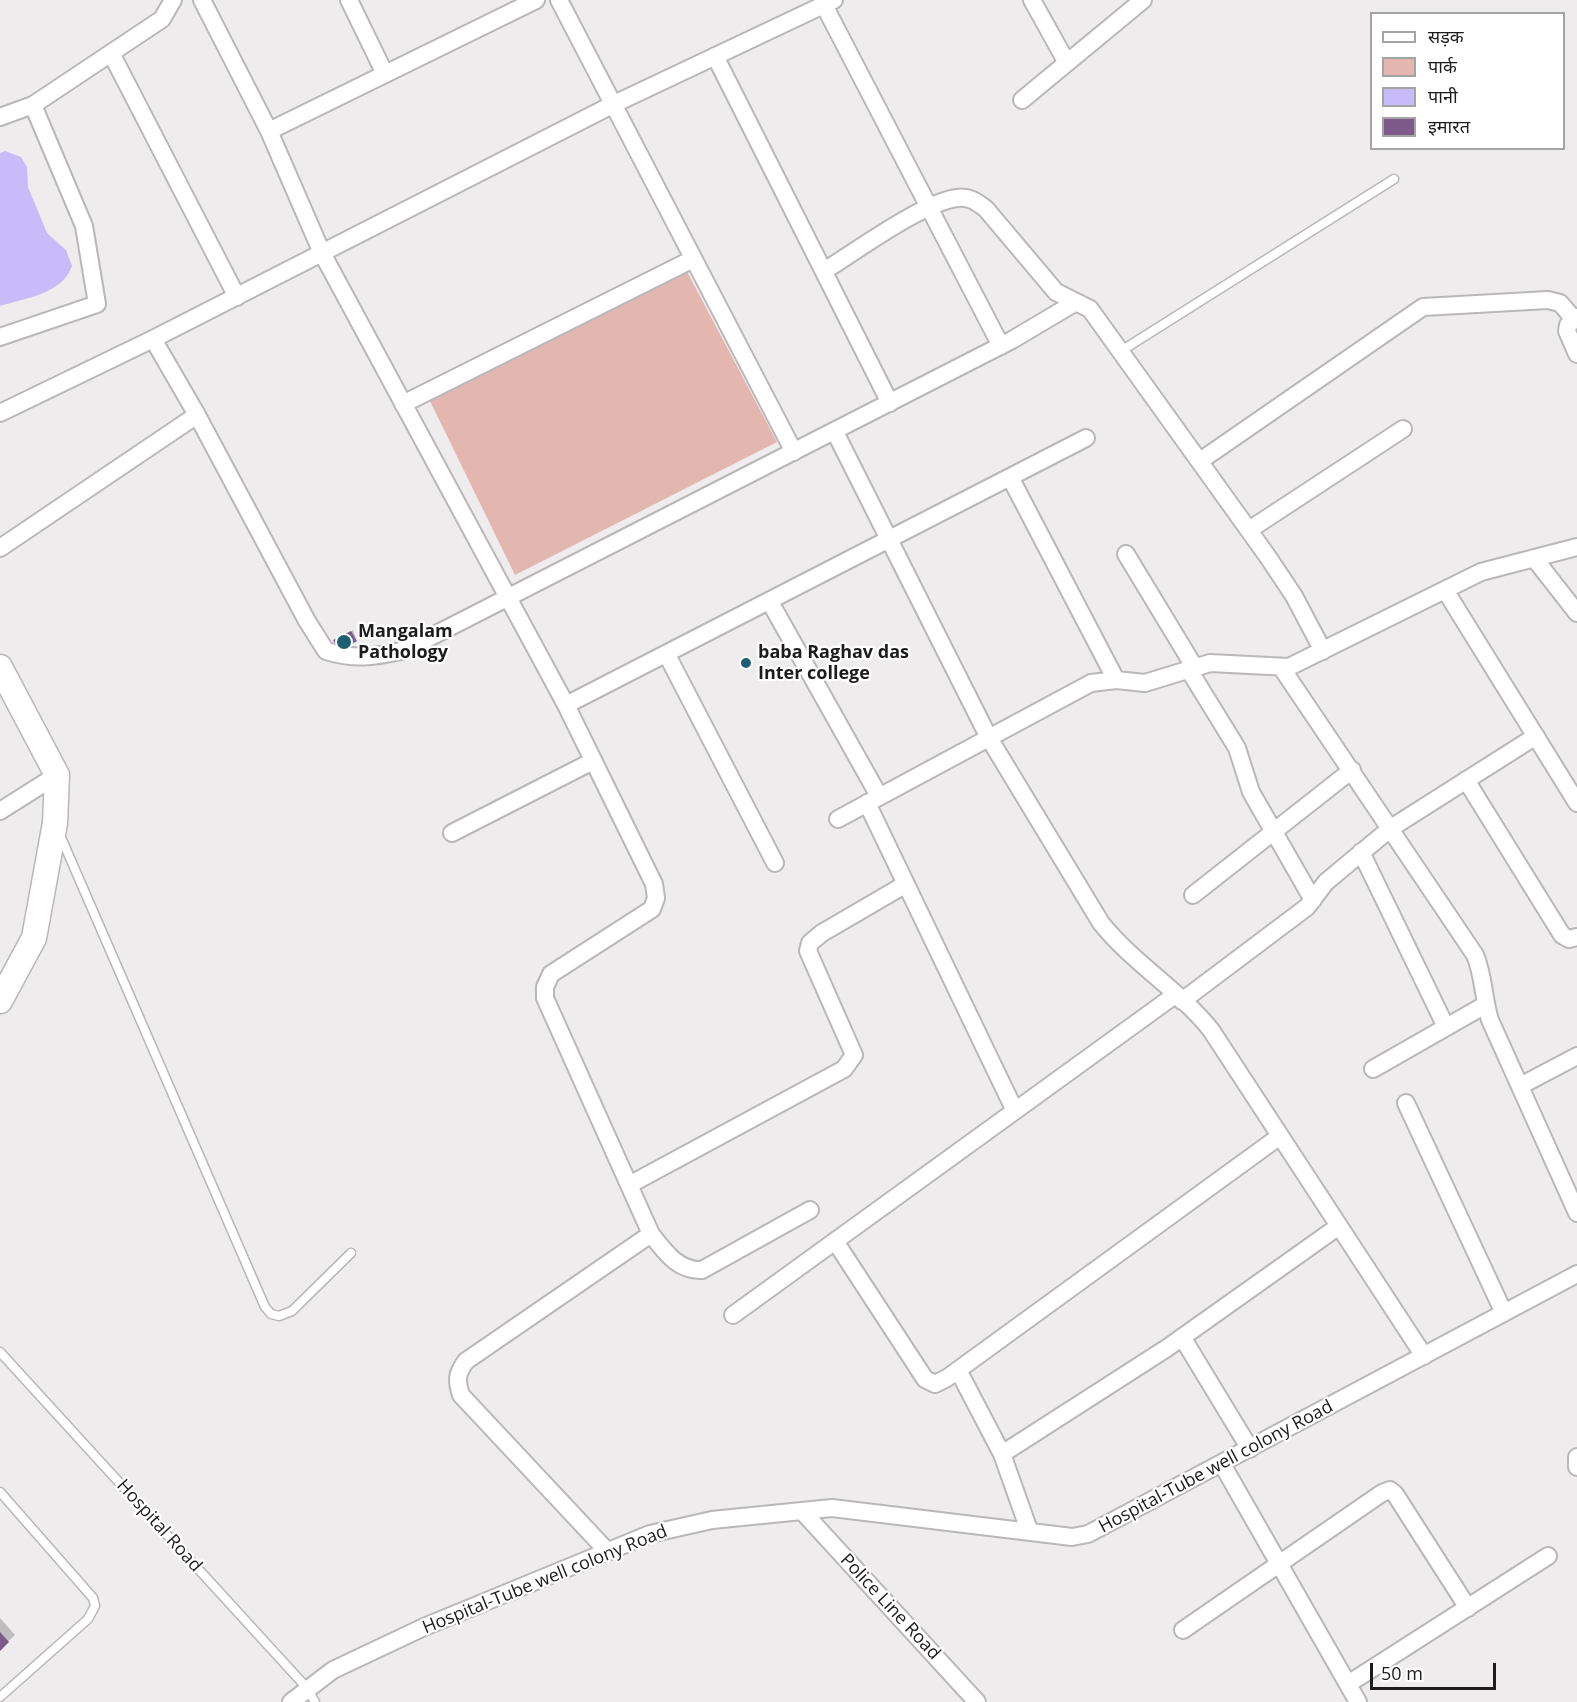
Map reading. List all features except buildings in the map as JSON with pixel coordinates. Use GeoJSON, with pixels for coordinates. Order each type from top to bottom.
{"type":"FeatureCollection","features":[{"type":"Feature","properties":{"kind":"main road"},"geometry":{"type":"LineString","coordinates":[[0,1001],[33,938],[55,823],[57,775],[2,676]]}},
{"type":"Feature","properties":{"kind":"street"},"geometry":{"type":"LineString","coordinates":[[0,117],[33,105],[162,19],[173,0]]}},
{"type":"Feature","properties":{"kind":"street"},"geometry":{"type":"LineString","coordinates":[[202,0],[269,131],[322,253],[566,705],[654,885],[657,898],[652,909],[551,974],[545,987],[544,998],[651,1234],[668,1256],[688,1270],[702,1270],[810,1210]]}},
{"type":"Feature","properties":{"kind":"street"},"geometry":{"type":"LineString","coordinates":[[349,0],[385,74]]}},
{"type":"Feature","properties":{"kind":"street"},"geometry":{"type":"LineString","coordinates":[[269,131],[536,0]]}},
{"type":"Feature","properties":{"kind":"street"},"geometry":{"type":"LineString","coordinates":[[559,0],[794,452]]}},
{"type":"Feature","properties":{"kind":"street"},"geometry":{"type":"LineString","coordinates":[[1032,0],[1067,63]]}},
{"type":"Feature","properties":{"kind":"street"},"geometry":{"type":"LineString","coordinates":[[1022,100],[1143,0]]}},
{"type":"Feature","properties":{"kind":"street"},"geometry":{"type":"LineString","coordinates":[[0,413],[237,297],[612,105],[829,2],[928,207],[1001,346]]}},
{"type":"Feature","properties":{"kind":"street"},"geometry":{"type":"LineString","coordinates":[[111,53],[237,297]]}},
{"type":"Feature","properties":{"kind":"street"},"geometry":{"type":"LineString","coordinates":[[716,56],[891,403]]}},
{"type":"Feature","properties":{"kind":"street"},"geometry":{"type":"LineString","coordinates":[[0,337],[97,304],[84,226],[33,105]]}},
{"type":"Feature","properties":{"kind":"street"},"geometry":{"type":"LineString","coordinates":[[824,271],[928,207],[957,198],[972,199],[986,209],[1056,292],[1090,309],[1294,596],[1323,651]]}},
{"type":"Feature","properties":{"kind":"street"},"geometry":{"type":"LineString","coordinates":[[404,404],[693,259]]}},
{"type":"Feature","properties":{"kind":"street"},"geometry":{"type":"LineString","coordinates":[[1200,461],[1423,307],[1548,300],[1560,303],[1575,318],[1568,325],[1567,331],[1577,354]]}},
{"type":"Feature","properties":{"kind":"street"},"geometry":{"type":"LineString","coordinates":[[153,339],[197,415],[307,621],[326,651],[349,658],[381,656],[405,650],[1001,346],[1076,302]]}},
{"type":"Feature","properties":{"kind":"street"},"geometry":{"type":"LineString","coordinates":[[0,548],[197,415]]}},
{"type":"Feature","properties":{"kind":"street"},"geometry":{"type":"LineString","coordinates":[[1249,530],[1403,429]]}},
{"type":"Feature","properties":{"kind":"street"},"geometry":{"type":"LineString","coordinates":[[834,432],[988,738],[1101,923],[1115,941],[1211,1030],[1424,1356]]}},
{"type":"Feature","properties":{"kind":"street"},"geometry":{"type":"LineString","coordinates":[[566,705],[1086,438]]}},
{"type":"Feature","properties":{"kind":"street"},"geometry":{"type":"LineString","coordinates":[[1011,478],[1116,680]]}},
{"type":"Feature","properties":{"kind":"street"},"geometry":{"type":"LineString","coordinates":[[838,819],[1091,683],[1116,680],[1145,683],[1210,663],[1289,668],[1481,572],[1577,547]]}},
{"type":"Feature","properties":{"kind":"street"},"geometry":{"type":"LineString","coordinates":[[1126,554],[1237,748],[1251,792],[1313,900]]}},
{"type":"Feature","properties":{"kind":"street"},"geometry":{"type":"LineString","coordinates":[[1534,558],[1577,613]]}},
{"type":"Feature","properties":{"kind":"street"},"geometry":{"type":"LineString","coordinates":[[1445,590],[1577,803]]}},
{"type":"Feature","properties":{"kind":"street"},"geometry":{"type":"LineString","coordinates":[[770,602],[873,800],[906,884],[1015,1111]]}},
{"type":"Feature","properties":{"kind":"street"},"geometry":{"type":"LineString","coordinates":[[667,655],[775,862]]}},
{"type":"Feature","properties":{"kind":"street"},"geometry":{"type":"LineString","coordinates":[[1281,667],[1475,955],[1482,972],[1485,1005],[1577,1213]]}},
{"type":"Feature","properties":{"kind":"street"},"geometry":{"type":"LineString","coordinates":[[733,1315],[1015,1111],[1179,998],[1313,900],[1326,882],[1391,828],[1536,736]]}},
{"type":"Feature","properties":{"kind":"street"},"geometry":{"type":"LineString","coordinates":[[452,833],[593,761]]}},
{"type":"Feature","properties":{"kind":"street"},"geometry":{"type":"LineString","coordinates":[[1193,895],[1352,770]]}},
{"type":"Feature","properties":{"kind":"street"},"geometry":{"type":"LineString","coordinates":[[0,811],[57,775]]}},
{"type":"Feature","properties":{"kind":"street"},"geometry":{"type":"LineString","coordinates":[[1466,780],[1562,935],[1569,939],[1577,937]]}},
{"type":"Feature","properties":{"kind":"street"},"geometry":{"type":"LineString","coordinates":[[1361,852],[1446,1027]]}},
{"type":"Feature","properties":{"kind":"street"},"geometry":{"type":"LineString","coordinates":[[628,1185],[844,1069],[851,1062],[854,1054],[808,951],[810,943],[822,933],[906,884]]}},
{"type":"Feature","properties":{"kind":"street"},"geometry":{"type":"LineString","coordinates":[[1373,1069],[1485,1005]]}},
{"type":"Feature","properties":{"kind":"street"},"geometry":{"type":"LineString","coordinates":[[1520,1086],[1577,1056]]}},
{"type":"Feature","properties":{"kind":"street"},"geometry":{"type":"LineString","coordinates":[[1406,1103],[1504,1313]]}},
{"type":"Feature","properties":{"kind":"street"},"geometry":{"type":"LineString","coordinates":[[835,1241],[925,1379],[935,1384],[958,1370],[1280,1136]]}},
{"type":"Feature","properties":{"kind":"street"},"geometry":{"type":"LineString","coordinates":[[1002,1454],[1182,1337],[1340,1226]]}},
{"type":"Feature","properties":{"kind":"street"},"geometry":{"type":"LineString","coordinates":[[608,1552],[461,1395],[457,1383],[458,1372],[466,1361],[651,1234]]}},
{"type":"Feature","properties":{"kind":"street","name":"Hospital-Tube well colony Road"},"geometry":{"type":"LineString","coordinates":[[291,1702],[311,1695],[333,1670],[424,1627],[650,1534],[690,1525],[832,1508],[1072,1537],[1088,1534],[1577,1274]]}},
{"type":"Feature","properties":{"kind":"street"},"geometry":{"type":"LineString","coordinates":[[1182,1337],[1250,1449]]}},
{"type":"Feature","properties":{"kind":"street"},"geometry":{"type":"LineString","coordinates":[[958,1370],[1002,1454],[1029,1530]]}},
{"type":"Feature","properties":{"kind":"street"},"geometry":{"type":"LineString","coordinates":[[1577,1457],[1577,1467]]}},
{"type":"Feature","properties":{"kind":"street"},"geometry":{"type":"LineString","coordinates":[[1222,1464],[1358,1702]]}},
{"type":"Feature","properties":{"kind":"street"},"geometry":{"type":"LineString","coordinates":[[1183,1630],[1382,1492],[1390,1490],[1395,1494],[1468,1608]]}},
{"type":"Feature","properties":{"kind":"street","name":"Police Line Road"},"geometry":{"type":"LineString","coordinates":[[802,1511],[977,1702]]}},
{"type":"Feature","properties":{"kind":"street"},"geometry":{"type":"LineString","coordinates":[[1348,1684],[1548,1556]]}},
{"type":"Feature","properties":{"kind":"lane"},"geometry":{"type":"LineString","coordinates":[[1121,351],[1395,179]]}},
{"type":"Feature","properties":{"kind":"lane"},"geometry":{"type":"LineString","coordinates":[[55,823],[265,1307],[279,1316],[292,1311],[351,1253]]}},
{"type":"Feature","properties":{"kind":"lane","name":"Hospital Road"},"geometry":{"type":"LineString","coordinates":[[0,1352],[311,1695]]}},
{"type":"Feature","properties":{"kind":"lane"},"geometry":{"type":"LineString","coordinates":[[0,1492],[93,1598],[95,1606],[88,1618],[0,1697]]}},
{"type":"Feature","properties":{"kind":"green space"},"geometry":{"type":"Polygon","coordinates":[[[684,266],[777,442],[515,575],[428,397],[684,266]]]}},
{"type":"Feature","properties":{"kind":"water"},"geometry":{"type":"Polygon","coordinates":[[[5,151],[21,157],[27,167],[28,187],[47,233],[66,250],[72,266],[67,275],[52,289],[0,306],[0,153],[5,151]]]}},
{"type":"Feature","properties":{"kind":"place","name":"Mangalam Pathology"},"geometry":{"type":"Point","coordinates":[344,642]}},
{"type":"Feature","properties":{"kind":"place","name":"baba Raghav das Inter college"},"geometry":{"type":"Point","coordinates":[746,663]}}]}
